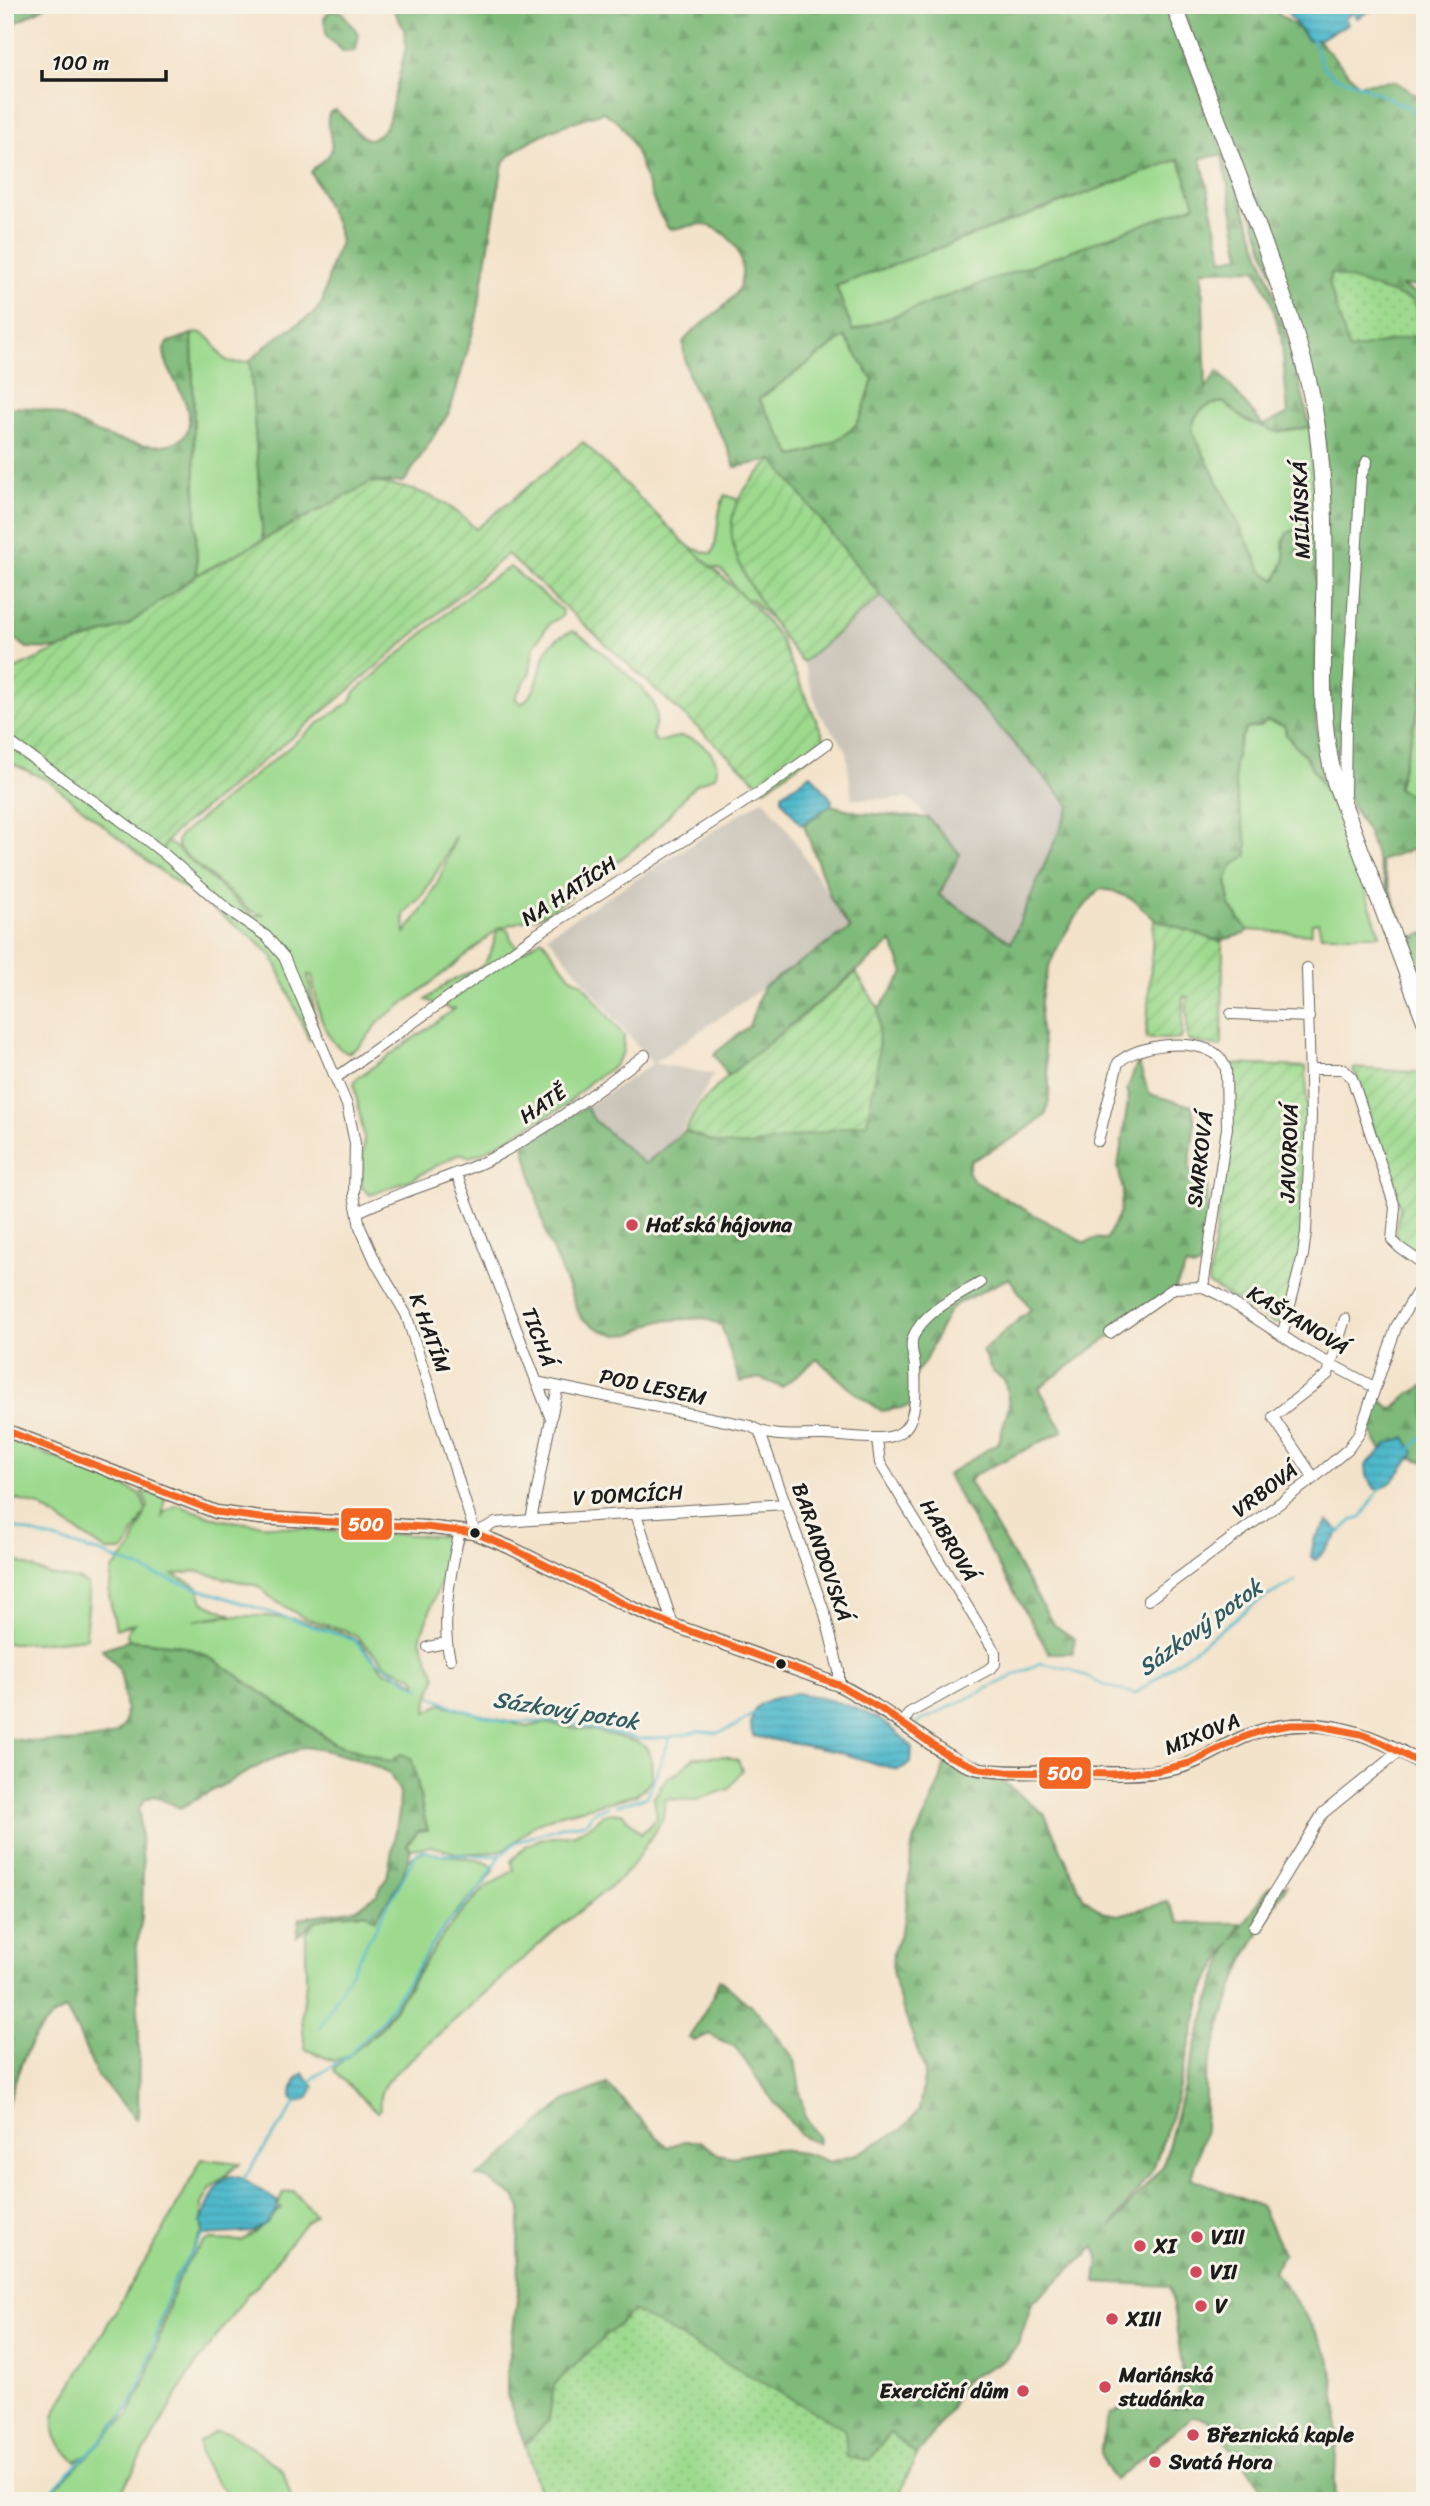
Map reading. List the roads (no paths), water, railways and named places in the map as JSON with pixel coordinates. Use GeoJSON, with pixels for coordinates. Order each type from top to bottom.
{"type":"FeatureCollection","features":[{"type":"Feature","properties":{"kind":"main road","name":"MILÍNSKÁ"},"geometry":{"type":"LineString","coordinates":[[1174,5],[1263,240],[1304,367],[1317,426],[1322,476],[1325,603],[1323,724],[1326,750],[1425,1021]]}},
{"type":"Feature","properties":{"kind":"street"},"geometry":{"type":"LineString","coordinates":[[1346,809],[1346,723],[1361,476],[1367,461]]}},
{"type":"Feature","properties":{"kind":"street","name":"K HATÍM"},"geometry":{"type":"LineString","coordinates":[[5,739],[162,852],[227,909],[266,936],[284,957],[337,1077],[352,1124],[355,1153],[354,1195],[360,1227],[376,1263],[406,1314],[475,1533]]}},
{"type":"Feature","properties":{"kind":"street","name":"NA HATÍCH"},"geometry":{"type":"LineString","coordinates":[[337,1077],[537,934],[765,789],[827,744]]}},
{"type":"Feature","properties":{"kind":"street","name":"JAVOROVÁ"},"geometry":{"type":"LineString","coordinates":[[1282,1336],[1303,1255],[1311,1069],[1307,968]]}},
{"type":"Feature","properties":{"kind":"street"},"geometry":{"type":"LineString","coordinates":[[1231,1014],[1309,1017]]}},
{"type":"Feature","properties":{"kind":"street","name":"SMRKOVÁ"},"geometry":{"type":"LineString","coordinates":[[1098,1141],[1118,1063],[1122,1058],[1158,1046],[1184,1044],[1213,1052],[1222,1060],[1226,1069],[1227,1128],[1203,1287]]}},
{"type":"Feature","properties":{"kind":"street","name":"HATĚ"},"geometry":{"type":"LineString","coordinates":[[456,1173],[526,1139],[645,1055]]}},
{"type":"Feature","properties":{"kind":"street"},"geometry":{"type":"LineString","coordinates":[[1311,1069],[1343,1069],[1352,1078],[1395,1207],[1392,1240],[1425,1265]]}},
{"type":"Feature","properties":{"kind":"street"},"geometry":{"type":"LineString","coordinates":[[358,1212],[385,1198],[456,1173]]}},
{"type":"Feature","properties":{"kind":"street","name":"TICHÁ"},"geometry":{"type":"LineString","coordinates":[[456,1173],[551,1419]]}},
{"type":"Feature","properties":{"kind":"street","name":"VRBOVÁ"},"geometry":{"type":"LineString","coordinates":[[1148,1600],[1314,1478],[1354,1442],[1397,1325],[1425,1279]]}},
{"type":"Feature","properties":{"kind":"street"},"geometry":{"type":"LineString","coordinates":[[877,1439],[899,1433],[913,1418],[913,1338],[926,1319],[941,1306],[979,1283]]}},
{"type":"Feature","properties":{"kind":"street"},"geometry":{"type":"LineString","coordinates":[[1110,1333],[1174,1288],[1203,1287]]}},
{"type":"Feature","properties":{"kind":"street","name":"KAŠTANOVÁ"},"geometry":{"type":"LineString","coordinates":[[1203,1287],[1220,1295],[1304,1350],[1374,1387]]}},
{"type":"Feature","properties":{"kind":"street"},"geometry":{"type":"LineString","coordinates":[[1314,1478],[1273,1417],[1328,1374],[1345,1319]]}},
{"type":"Feature","properties":{"kind":"street","name":"POD LESEM"},"geometry":{"type":"LineString","coordinates":[[536,1382],[750,1426],[760,1433],[877,1439]]}},
{"type":"Feature","properties":{"kind":"street"},"geometry":{"type":"LineString","coordinates":[[531,1520],[558,1387]]}},
{"type":"Feature","properties":{"kind":"street","name":"MIXOVA"},"geometry":{"type":"LineString","coordinates":[[5,1430],[216,1512],[260,1518],[425,1527],[475,1533],[673,1625],[839,1685],[865,1699],[962,1763],[984,1770],[1152,1771],[1187,1764],[1261,1731],[1296,1725],[1340,1729],[1366,1735],[1401,1750],[1425,1766]]}},
{"type":"Feature","properties":{"kind":"street","name":"BARANDOVSKÁ"},"geometry":{"type":"LineString","coordinates":[[760,1433],[825,1614],[839,1671],[839,1685]]}},
{"type":"Feature","properties":{"kind":"street","name":"HABROVÁ"},"geometry":{"type":"LineString","coordinates":[[877,1439],[880,1463],[995,1653],[996,1659],[991,1668],[909,1713],[903,1725]]}},
{"type":"Feature","properties":{"kind":"street","name":"V DOMCÍCH"},"geometry":{"type":"LineString","coordinates":[[475,1533],[495,1523],[785,1504]]}},
{"type":"Feature","properties":{"kind":"street"},"geometry":{"type":"LineString","coordinates":[[636,1514],[673,1625]]}},
{"type":"Feature","properties":{"kind":"street"},"geometry":{"type":"LineString","coordinates":[[450,1660],[445,1643],[452,1563],[460,1531]]}},
{"type":"Feature","properties":{"kind":"street"},"geometry":{"type":"LineString","coordinates":[[428,1647],[445,1643]]}},
{"type":"Feature","properties":{"kind":"street"},"geometry":{"type":"LineString","coordinates":[[1253,1927],[1323,1813],[1401,1750]]}},
{"type":"Feature","properties":{"kind":"water"},"geometry":{"type":"Polygon","coordinates":[[[1282,5],[1381,5],[1357,18],[1354,13],[1345,18],[1348,24],[1318,40],[1308,40],[1282,5]]]}},
{"type":"Feature","properties":{"kind":"water"},"geometry":{"type":"Polygon","coordinates":[[[811,774],[832,800],[831,805],[801,825],[782,800],[782,794],[811,774]]]}},
{"type":"Feature","properties":{"kind":"water"},"geometry":{"type":"Polygon","coordinates":[[[1405,1437],[1414,1453],[1392,1481],[1375,1489],[1367,1476],[1366,1465],[1388,1444],[1405,1437]]]}},
{"type":"Feature","properties":{"kind":"water"},"geometry":{"type":"Polygon","coordinates":[[[1328,1521],[1341,1532],[1316,1560],[1311,1556],[1314,1540],[1328,1521]]]}},
{"type":"Feature","properties":{"kind":"water"},"geometry":{"type":"Polygon","coordinates":[[[796,1693],[844,1704],[874,1717],[901,1736],[912,1748],[911,1762],[897,1770],[838,1752],[753,1736],[752,1717],[760,1704],[796,1693]]]}},
{"type":"Feature","properties":{"kind":"water"},"geometry":{"type":"Polygon","coordinates":[[[303,2073],[314,2086],[308,2097],[297,2102],[292,2097],[293,2087],[303,2073]]]}},
{"type":"Feature","properties":{"kind":"water"},"geometry":{"type":"Polygon","coordinates":[[[230,2176],[241,2178],[277,2201],[277,2210],[267,2223],[253,2232],[204,2235],[202,2219],[217,2188],[230,2176]]]}},
{"type":"Feature","properties":{"kind":"waterway"},"geometry":{"type":"LineString","coordinates":[[1312,39],[1322,65],[1333,76],[1358,84],[1406,106],[1425,119]]}},
{"type":"Feature","properties":{"kind":"waterway","name":"Sázkový potok"},"geometry":{"type":"LineString","coordinates":[[1409,1451],[1425,1434]]}},
{"type":"Feature","properties":{"kind":"waterway","name":"Sázkový potok"},"geometry":{"type":"LineString","coordinates":[[1339,1533],[1353,1520],[1361,1518],[1381,1487]]}},
{"type":"Feature","properties":{"kind":"waterway","name":"Sázkový potok"},"geometry":{"type":"LineString","coordinates":[[5,1525],[101,1553],[151,1573],[354,1640],[373,1659],[421,1689]]}},
{"type":"Feature","properties":{"kind":"waterway","name":"Sázkový potok"},"geometry":{"type":"LineString","coordinates":[[917,1723],[1040,1663],[1070,1669],[1103,1685],[1135,1694],[1257,1602],[1295,1581]]}},
{"type":"Feature","properties":{"kind":"waterway","name":"Sázkový potok"},"geometry":{"type":"LineString","coordinates":[[431,1696],[454,1707],[505,1722],[564,1722],[639,1739],[671,1737],[698,1731],[717,1733],[734,1727],[754,1713]]}},
{"type":"Feature","properties":{"kind":"waterway"},"geometry":{"type":"LineString","coordinates":[[616,1805],[647,1797],[670,1738]]}},
{"type":"Feature","properties":{"kind":"waterway"},"geometry":{"type":"LineString","coordinates":[[309,2084],[315,2077],[349,2055],[379,2024],[443,1929],[482,1886],[500,1856],[516,1842],[564,1826],[586,1823],[594,1811],[608,1807]]}},
{"type":"Feature","properties":{"kind":"waterway"},"geometry":{"type":"LineString","coordinates":[[319,2029],[417,1853],[422,1850],[435,1854],[500,1856]]}},
{"type":"Feature","properties":{"kind":"waterway"},"geometry":{"type":"LineString","coordinates":[[241,2182],[297,2101]]}},
{"type":"Feature","properties":{"kind":"waterway"},"geometry":{"type":"LineString","coordinates":[[43,2501],[64,2476],[111,2431],[130,2405],[149,2363],[171,2288],[205,2233]]}},
{"type":"Feature","properties":{"kind":"place","name":"Haťská hájovna"},"geometry":{"type":"Point","coordinates":[632,1225]}},
{"type":"Feature","properties":{"kind":"place","name":"VIII"},"geometry":{"type":"Point","coordinates":[1197,2237]}},
{"type":"Feature","properties":{"kind":"place","name":"XI"},"geometry":{"type":"Point","coordinates":[1140,2246]}},
{"type":"Feature","properties":{"kind":"place","name":"VII"},"geometry":{"type":"Point","coordinates":[1196,2272]}},
{"type":"Feature","properties":{"kind":"place","name":"V"},"geometry":{"type":"Point","coordinates":[1201,2306]}},
{"type":"Feature","properties":{"kind":"place","name":"XIII"},"geometry":{"type":"Point","coordinates":[1112,2319]}},
{"type":"Feature","properties":{"kind":"place","name":"Mariánská studánka"},"geometry":{"type":"Point","coordinates":[1105,2387]}},
{"type":"Feature","properties":{"kind":"place","name":"Exerciční dům"},"geometry":{"type":"Point","coordinates":[1023,2391]}},
{"type":"Feature","properties":{"kind":"place","name":"Březnická kaple"},"geometry":{"type":"Point","coordinates":[1193,2435]}},
{"type":"Feature","properties":{"kind":"place","name":"Svatá Hora"},"geometry":{"type":"Point","coordinates":[1155,2462]}}]}
